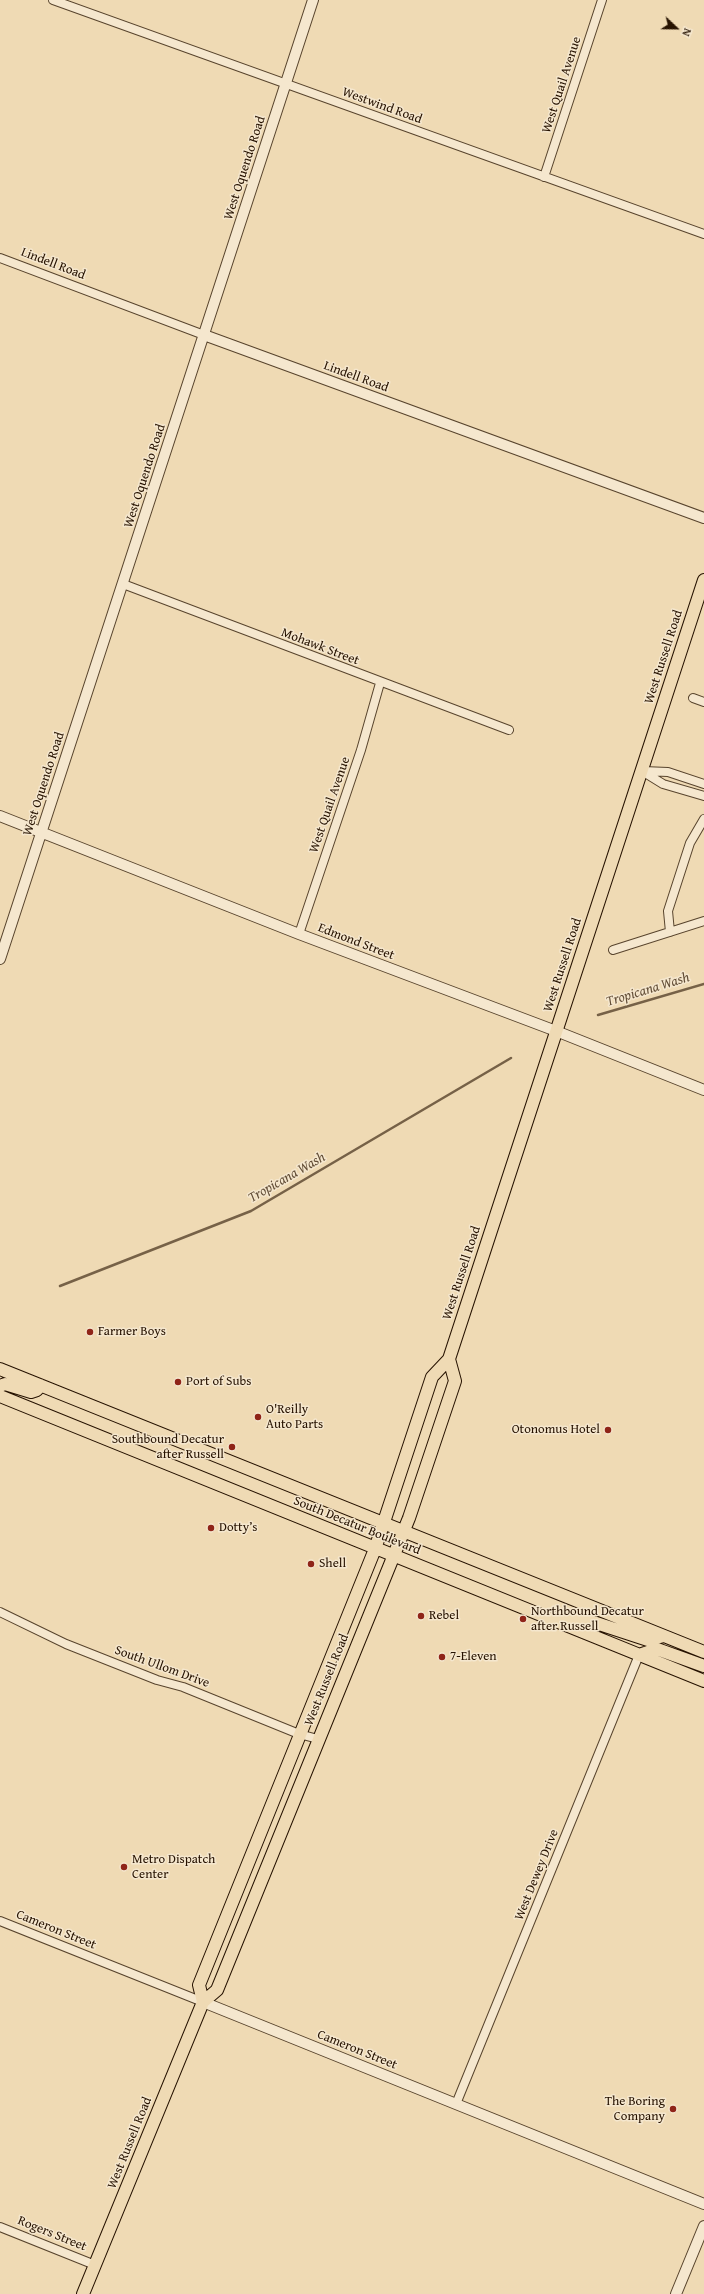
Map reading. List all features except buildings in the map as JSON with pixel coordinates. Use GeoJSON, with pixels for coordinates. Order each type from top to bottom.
{"type":"FeatureCollection","features":[{"type":"Feature","properties":{"kind":"main road","name":"West Russell Road"},"geometry":{"type":"LineString","coordinates":[[203,2002],[199,1984],[385,1523],[432,1377],[449,1360],[704,580]]}},
{"type":"Feature","properties":{"kind":"main road","name":"West Russell Road"},"geometry":{"type":"LineString","coordinates":[[83,2294],[203,2002],[217,1990],[394,1555],[455,1381],[449,1360]]}},
{"type":"Feature","properties":{"kind":"main road","name":"South Decatur Boulevard"},"geometry":{"type":"LineString","coordinates":[[0,1369],[704,1652]]}},
{"type":"Feature","properties":{"kind":"main road"},"geometry":{"type":"LineString","coordinates":[[0,1386],[4,1384],[31,1392],[37,1390],[40,1385]]}},
{"type":"Feature","properties":{"kind":"main road","name":"South Decatur Boulevard"},"geometry":{"type":"LineString","coordinates":[[0,1396],[704,1681]]}},
{"type":"Feature","properties":{"kind":"main road"},"geometry":{"type":"LineString","coordinates":[[546,1618],[587,1620],[648,1640],[664,1636]]}},
{"type":"Feature","properties":{"kind":"main road"},"geometry":{"type":"LineString","coordinates":[[639,1655],[657,1649],[704,1666]]}},
{"type":"Feature","properties":{"kind":"street","name":"Westwind Road"},"geometry":{"type":"LineString","coordinates":[[52,0],[704,234]]}},
{"type":"Feature","properties":{"kind":"street","name":"West Oquendo Road"},"geometry":{"type":"LineString","coordinates":[[0,960],[285,84],[314,0]]}},
{"type":"Feature","properties":{"kind":"street","name":"West Quail Avenue"},"geometry":{"type":"LineString","coordinates":[[544,177],[602,0]]}},
{"type":"Feature","properties":{"kind":"street","name":"Lindell Road"},"geometry":{"type":"LineString","coordinates":[[0,258],[204,335],[704,518]]}},
{"type":"Feature","properties":{"kind":"street","name":"Mohawk Street"},"geometry":{"type":"LineString","coordinates":[[123,584],[380,683],[509,730]]}},
{"type":"Feature","properties":{"kind":"street","name":"West Quail Avenue"},"geometry":{"type":"LineString","coordinates":[[298,934],[361,750],[380,683]]}},
{"type":"Feature","properties":{"kind":"street"},"geometry":{"type":"LineString","coordinates":[[694,698],[704,702]]}},
{"type":"Feature","properties":{"kind":"street"},"geometry":{"type":"LineString","coordinates":[[642,771],[668,772],[704,784]]}},
{"type":"Feature","properties":{"kind":"street"},"geometry":{"type":"LineString","coordinates":[[642,771],[664,784],[704,796]]}},
{"type":"Feature","properties":{"kind":"street","name":"Edmond Street"},"geometry":{"type":"LineString","coordinates":[[0,816],[298,934],[556,1030],[704,1090]]}},
{"type":"Feature","properties":{"kind":"street"},"geometry":{"type":"LineString","coordinates":[[670,932],[668,911],[690,843],[704,819]]}},
{"type":"Feature","properties":{"kind":"street"},"geometry":{"type":"LineString","coordinates":[[613,950],[704,921]]}},
{"type":"Feature","properties":{"kind":"street","name":"South Ullom Drive"},"geometry":{"type":"LineString","coordinates":[[0,1612],[66,1644],[157,1680],[183,1687],[299,1734],[318,1739]]}},
{"type":"Feature","properties":{"kind":"street","name":"West Dewey Drive"},"geometry":{"type":"LineString","coordinates":[[456,2104],[639,1655]]}},
{"type":"Feature","properties":{"kind":"street","name":"Cameron Street"},"geometry":{"type":"LineString","coordinates":[[0,1921],[704,2204]]}},
{"type":"Feature","properties":{"kind":"street"},"geometry":{"type":"LineString","coordinates":[[676,2294],[704,2226]]}},
{"type":"Feature","properties":{"kind":"street","name":"Rogers Street"},"geometry":{"type":"LineString","coordinates":[[0,2227],[95,2265]]}},
{"type":"Feature","properties":{"kind":"waterway","name":"Tropicana Wash"},"geometry":{"type":"LineString","coordinates":[[598,1015],[704,984]]}},
{"type":"Feature","properties":{"kind":"waterway","name":"Tropicana Wash"},"geometry":{"type":"LineString","coordinates":[[60,1286],[251,1211],[511,1058]]}},
{"type":"Feature","properties":{"kind":"place","name":"Farmer Boys"},"geometry":{"type":"Point","coordinates":[90,1332]}},
{"type":"Feature","properties":{"kind":"place","name":"Port of Subs"},"geometry":{"type":"Point","coordinates":[178,1382]}},
{"type":"Feature","properties":{"kind":"place","name":"O'Reilly Auto Parts"},"geometry":{"type":"Point","coordinates":[258,1417]}},
{"type":"Feature","properties":{"kind":"place","name":"Otonomus Hotel"},"geometry":{"type":"Point","coordinates":[608,1430]}},
{"type":"Feature","properties":{"kind":"place","name":"Southbound Decatur after Russell"},"geometry":{"type":"Point","coordinates":[232,1447]}},
{"type":"Feature","properties":{"kind":"place","name":"Dotty’s"},"geometry":{"type":"Point","coordinates":[211,1528]}},
{"type":"Feature","properties":{"kind":"place","name":"Shell"},"geometry":{"type":"Point","coordinates":[311,1564]}},
{"type":"Feature","properties":{"kind":"place","name":"Rebel"},"geometry":{"type":"Point","coordinates":[421,1616]}},
{"type":"Feature","properties":{"kind":"place","name":"Northbound Decatur after Russell"},"geometry":{"type":"Point","coordinates":[523,1619]}},
{"type":"Feature","properties":{"kind":"place","name":"7-Eleven"},"geometry":{"type":"Point","coordinates":[442,1657]}},
{"type":"Feature","properties":{"kind":"place","name":"Metro Dispatch Center"},"geometry":{"type":"Point","coordinates":[124,1867]}},
{"type":"Feature","properties":{"kind":"place","name":"The Boring Company"},"geometry":{"type":"Point","coordinates":[673,2109]}}]}
